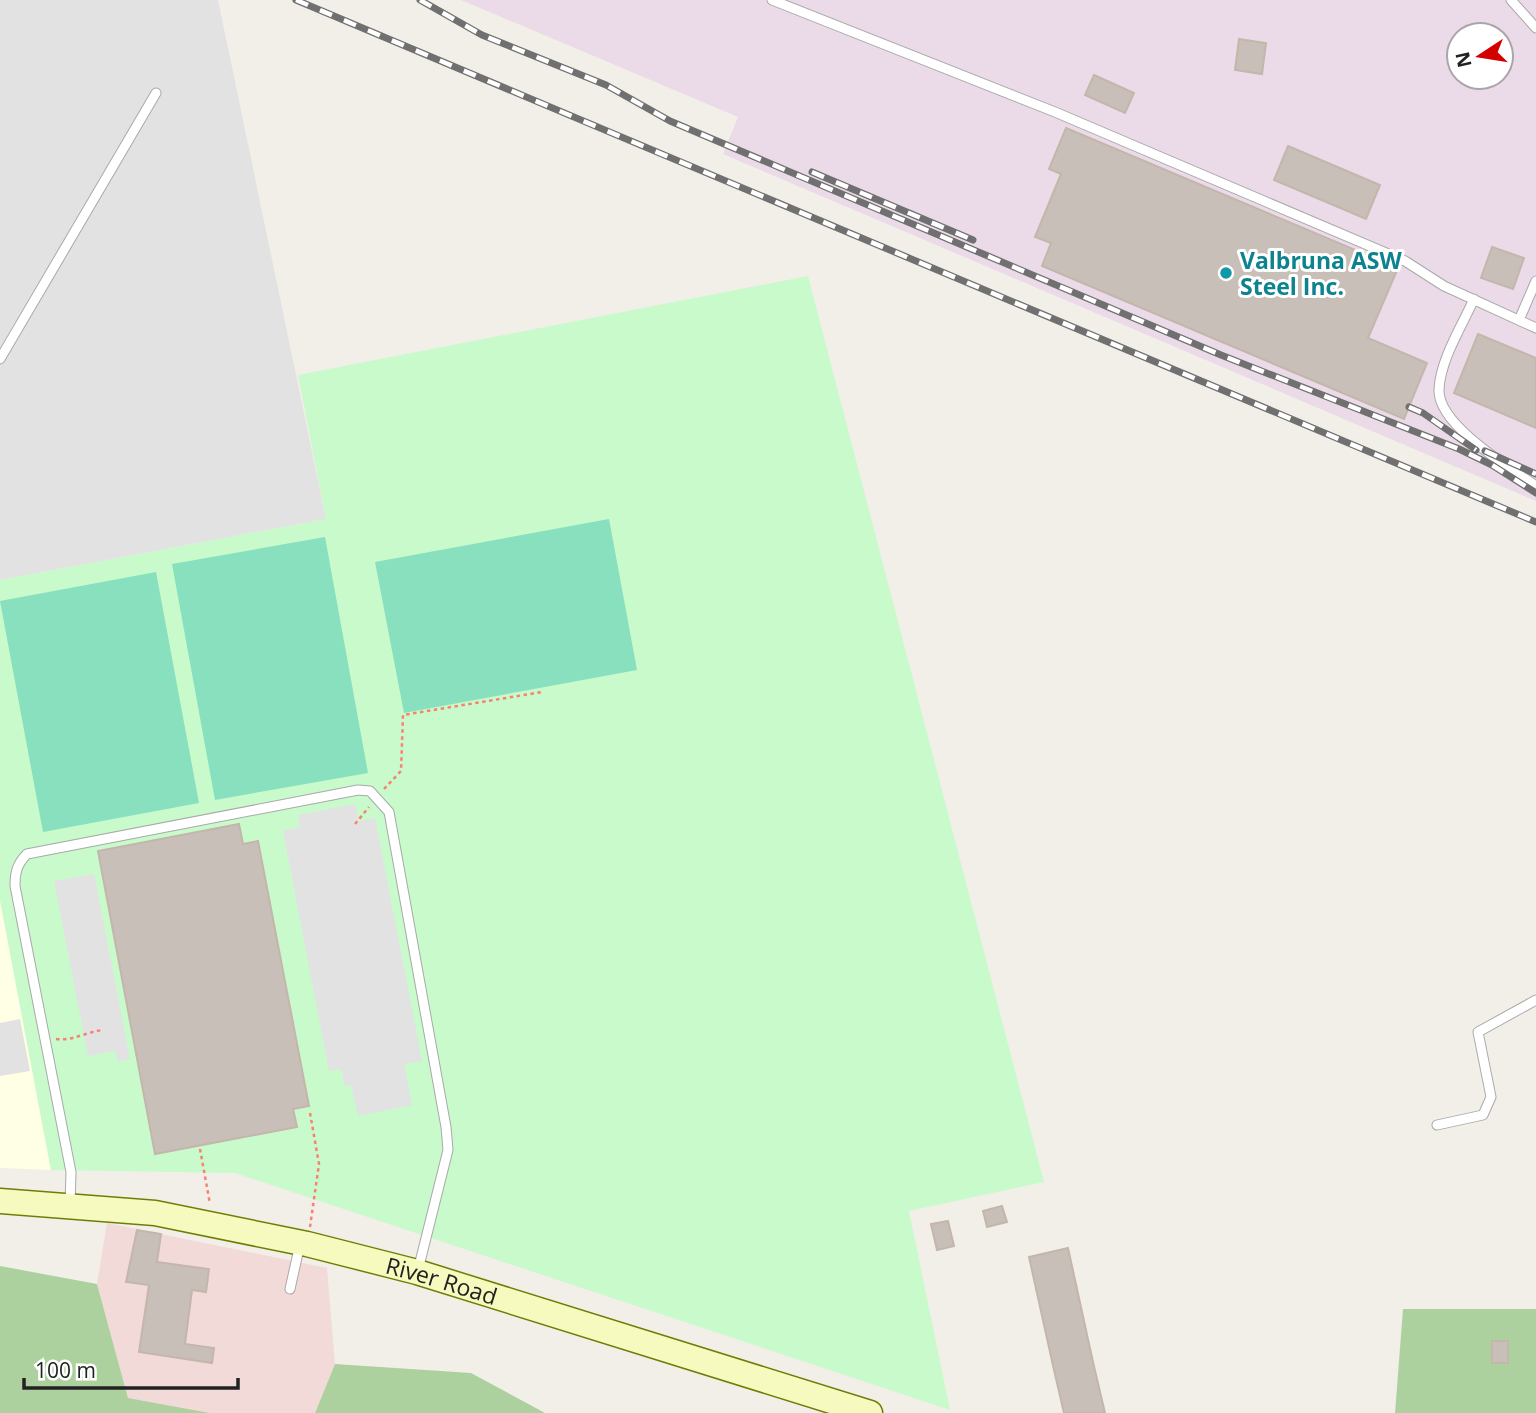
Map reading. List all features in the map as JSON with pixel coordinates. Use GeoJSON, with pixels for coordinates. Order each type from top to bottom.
{"type":"FeatureCollection","features":[{"type":"Feature","properties":{"kind":"street","name":"River Road"},"geometry":{"type":"LineString","coordinates":[[0,1201],[70,1204],[213,1222],[304,1243],[417,1272],[870,1413]]}},
{"type":"Feature","properties":{"kind":"lane"},"geometry":{"type":"LineString","coordinates":[[772,0],[1055,112],[1355,239],[1405,261],[1444,286],[1536,328]]}},
{"type":"Feature","properties":{"kind":"lane"},"geometry":{"type":"LineString","coordinates":[[1511,0],[1536,28]]}},
{"type":"Feature","properties":{"kind":"lane"},"geometry":{"type":"LineString","coordinates":[[0,359],[156,93]]}},
{"type":"Feature","properties":{"kind":"lane"},"geometry":{"type":"LineString","coordinates":[[1519,320],[1536,281]]}},
{"type":"Feature","properties":{"kind":"lane"},"geometry":{"type":"LineString","coordinates":[[1474,299],[1440,382],[1443,410],[1485,449],[1536,485]]}},
{"type":"Feature","properties":{"kind":"lane"},"geometry":{"type":"LineString","coordinates":[[70,1204],[71,1172],[15,886],[15,872],[27,855],[358,790],[377,796],[389,812],[446,1127],[448,1150],[417,1272]]}},
{"type":"Feature","properties":{"kind":"lane"},"geometry":{"type":"LineString","coordinates":[[1437,1125],[1483,1115],[1491,1097],[1478,1032],[1536,1000]]}},
{"type":"Feature","properties":{"kind":"lane"},"geometry":{"type":"LineString","coordinates":[[290,1289],[304,1243]]}},
{"type":"Feature","properties":{"kind":"path"},"geometry":{"type":"LineString","coordinates":[[355,824],[401,771],[403,715],[542,692]]}},
{"type":"Feature","properties":{"kind":"path"},"geometry":{"type":"LineString","coordinates":[[45,1038],[66,1040],[86,1032],[103,1030]]}},
{"type":"Feature","properties":{"kind":"path"},"geometry":{"type":"LineString","coordinates":[[304,1243],[319,1164],[310,1113]]}},
{"type":"Feature","properties":{"kind":"path"},"geometry":{"type":"LineString","coordinates":[[200,1149],[213,1222]]}},
{"type":"Feature","properties":{"kind":"shaded area"},"geometry":{"type":"Polygon","coordinates":[[[0,0],[218,0],[326,519],[0,580],[0,0]]]}},
{"type":"Feature","properties":{"kind":"shaded area"},"geometry":{"type":"Polygon","coordinates":[[[461,0],[1536,0],[1536,501],[723,154],[738,117],[461,0]]]}},
{"type":"Feature","properties":{"kind":"shaded area"},"geometry":{"type":"Polygon","coordinates":[[[355,804],[359,821],[375,818],[422,1061],[404,1064],[412,1105],[358,1116],[351,1085],[345,1086],[341,1069],[329,1071],[283,831],[300,827],[298,815],[355,804]]]}},
{"type":"Feature","properties":{"kind":"shaded area"},"geometry":{"type":"Polygon","coordinates":[[[94,874],[130,1059],[118,1062],[115,1051],[88,1056],[54,881],[94,874]]]}},
{"type":"Feature","properties":{"kind":"shaded area"},"geometry":{"type":"Polygon","coordinates":[[[0,900],[51,1170],[0,1168],[0,900]]]}},
{"type":"Feature","properties":{"kind":"shaded area"},"geometry":{"type":"Polygon","coordinates":[[[20,1019],[30,1071],[0,1076],[0,1023],[20,1019]]]}},
{"type":"Feature","properties":{"kind":"shaded area"},"geometry":{"type":"Polygon","coordinates":[[[107,1223],[327,1268],[335,1364],[315,1413],[210,1413],[128,1398],[97,1284],[107,1223]]]}},
{"type":"Feature","properties":{"kind":"green space"},"geometry":{"type":"Polygon","coordinates":[[[808,276],[1044,1182],[909,1211],[950,1410],[235,1173],[51,1170],[0,900],[0,580],[326,519],[298,375],[808,276]]]}},
{"type":"Feature","properties":{"kind":"green space"},"geometry":{"type":"Polygon","coordinates":[[[609,519],[637,670],[404,713],[375,562],[609,519]]]}},
{"type":"Feature","properties":{"kind":"green space"},"geometry":{"type":"Polygon","coordinates":[[[325,537],[368,773],[215,800],[172,564],[325,537]]]}},
{"type":"Feature","properties":{"kind":"green space"},"geometry":{"type":"Polygon","coordinates":[[[156,572],[199,803],[43,832],[0,601],[156,572]]]}},
{"type":"Feature","properties":{"kind":"green space"},"geometry":{"type":"Polygon","coordinates":[[[0,1266],[97,1284],[128,1398],[210,1413],[0,1413],[0,1266]]]}},
{"type":"Feature","properties":{"kind":"green space"},"geometry":{"type":"Polygon","coordinates":[[[1403,1309],[1536,1309],[1536,1413],[1395,1413],[1403,1309]]]}},
{"type":"Feature","properties":{"kind":"green space"},"geometry":{"type":"Polygon","coordinates":[[[335,1364],[471,1373],[545,1413],[315,1413],[335,1364]]]}},
{"type":"Feature","properties":{"kind":"building"},"geometry":{"type":"Polygon","coordinates":[[[1239,39],[1266,43],[1262,74],[1235,70],[1239,39]]]}},
{"type":"Feature","properties":{"kind":"building"},"geometry":{"type":"Polygon","coordinates":[[[1094,75],[1134,93],[1125,113],[1085,95],[1094,75]]]}},
{"type":"Feature","properties":{"kind":"building","name":"Valbruna ASW Steel Inc."},"geometry":{"type":"Polygon","coordinates":[[[1066,128],[1398,268],[1368,338],[1427,363],[1404,419],[1042,266],[1051,243],[1035,237],[1061,174],[1049,169],[1066,128]]]}},
{"type":"Feature","properties":{"kind":"building"},"geometry":{"type":"Polygon","coordinates":[[[1288,146],[1380,185],[1366,219],[1274,180],[1288,146]]]}},
{"type":"Feature","properties":{"kind":"building"},"geometry":{"type":"Polygon","coordinates":[[[1492,247],[1524,258],[1513,289],[1481,278],[1492,247]]]}},
{"type":"Feature","properties":{"kind":"building"},"geometry":{"type":"Polygon","coordinates":[[[1478,334],[1536,358],[1536,428],[1454,393],[1478,334]]]}},
{"type":"Feature","properties":{"kind":"building"},"geometry":{"type":"Polygon","coordinates":[[[239,824],[243,844],[258,841],[309,1106],[293,1109],[297,1127],[155,1154],[98,851],[239,824]]]}},
{"type":"Feature","properties":{"kind":"building"},"geometry":{"type":"Polygon","coordinates":[[[1002,1206],[1007,1222],[987,1227],[983,1211],[1002,1206]]]}},
{"type":"Feature","properties":{"kind":"building"},"geometry":{"type":"Polygon","coordinates":[[[948,1221],[954,1246],[937,1250],[931,1224],[948,1221]]]}},
{"type":"Feature","properties":{"kind":"building"},"geometry":{"type":"Polygon","coordinates":[[[137,1230],[161,1234],[157,1262],[209,1269],[206,1292],[192,1290],[185,1344],[214,1348],[212,1363],[139,1352],[149,1285],[126,1282],[137,1230]]]}},
{"type":"Feature","properties":{"kind":"building"},"geometry":{"type":"Polygon","coordinates":[[[1068,1248],[1105,1413],[1064,1413],[1054,1370],[1029,1257],[1068,1248]]]}},
{"type":"Feature","properties":{"kind":"building"},"geometry":{"type":"Polygon","coordinates":[[[1492,1341],[1508,1341],[1508,1363],[1492,1363],[1492,1341]]]}},
{"type":"Feature","properties":{"kind":"railway"},"geometry":{"type":"LineString","coordinates":[[296,0],[1536,522]]}},
{"type":"Feature","properties":{"kind":"railway"},"geometry":{"type":"LineString","coordinates":[[420,0],[482,35],[606,85],[670,121],[1221,355],[1459,449],[1492,465],[1536,493]]}},
{"type":"Feature","properties":{"kind":"railway"},"geometry":{"type":"LineString","coordinates":[[812,172],[973,240]]}},
{"type":"Feature","properties":{"kind":"railway"},"geometry":{"type":"LineString","coordinates":[[1409,407],[1423,413],[1476,450]]}},
{"type":"Feature","properties":{"kind":"railway"},"geometry":{"type":"LineString","coordinates":[[1485,451],[1536,474]]}},
{"type":"Feature","properties":{"kind":"place","name":"Valbruna ASW Steel Inc."},"geometry":{"type":"Point","coordinates":[1226,273]}}]}
